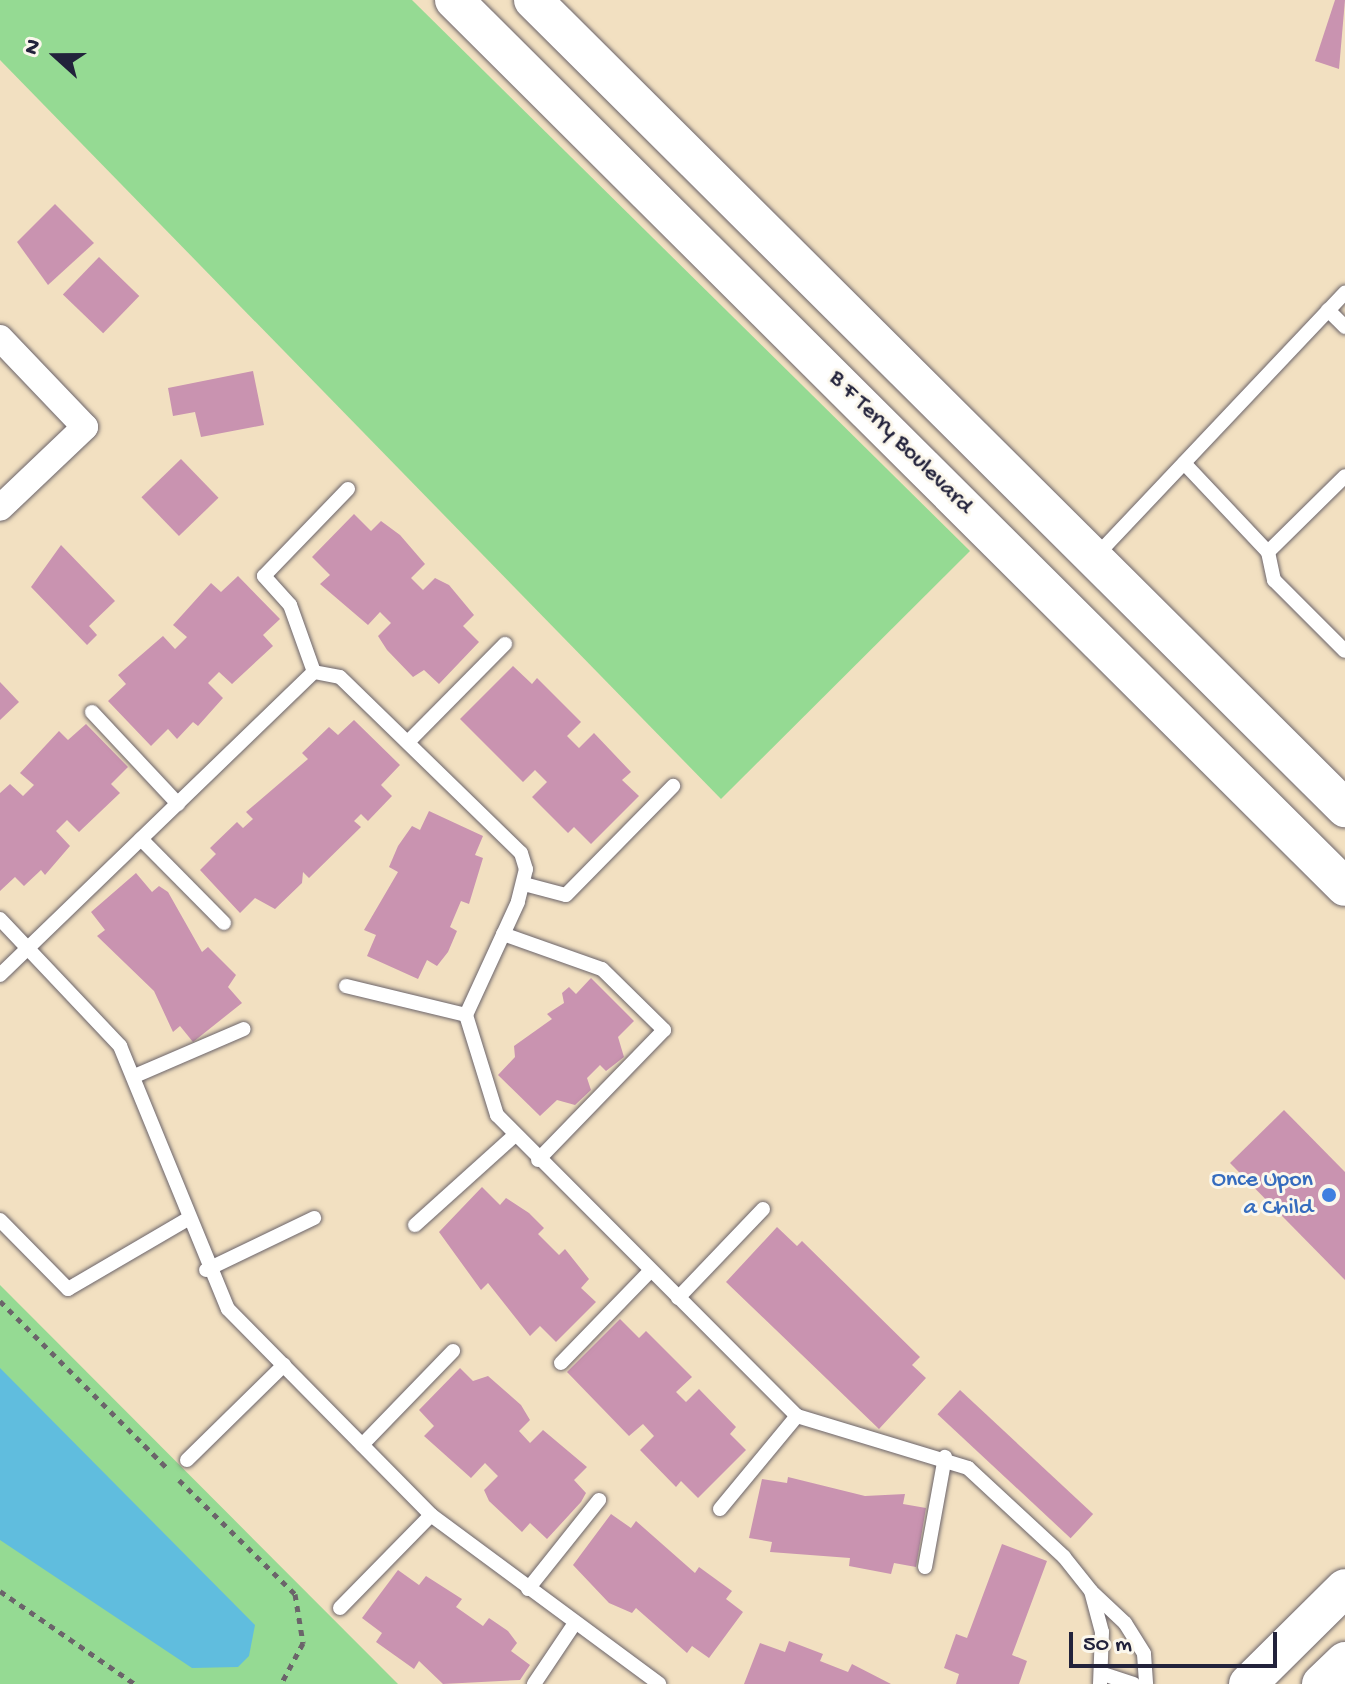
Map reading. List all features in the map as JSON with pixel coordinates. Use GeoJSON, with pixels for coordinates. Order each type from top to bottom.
{"type":"FeatureCollection","features":[{"type":"Feature","properties":{"kind":"main road","name":"B F Terry Boulevard"},"geometry":{"type":"LineString","coordinates":[[454,0],[1345,887]]}},
{"type":"Feature","properties":{"kind":"main road"},"geometry":{"type":"LineString","coordinates":[[533,0],[1345,808]]}},
{"type":"Feature","properties":{"kind":"main road"},"geometry":{"type":"LineString","coordinates":[[1248,1684],[1345,1588]]}},
{"type":"Feature","properties":{"kind":"main road"},"geometry":{"type":"LineString","coordinates":[[1321,1684],[1345,1661]]}},
{"type":"Feature","properties":{"kind":"street"},"geometry":{"type":"LineString","coordinates":[[0,338],[85,427],[0,508]]}},
{"type":"Feature","properties":{"kind":"lane"},"geometry":{"type":"LineString","coordinates":[[1094,558],[1345,293]]}},
{"type":"Feature","properties":{"kind":"lane"},"geometry":{"type":"LineString","coordinates":[[1328,310],[1345,327]]}},
{"type":"Feature","properties":{"kind":"lane"},"geometry":{"type":"LineString","coordinates":[[1184,463],[1268,552],[1274,580],[1345,651]]}},
{"type":"Feature","properties":{"kind":"lane"},"geometry":{"type":"LineString","coordinates":[[1268,552],[1345,476]]}},
{"type":"Feature","properties":{"kind":"lane"},"geometry":{"type":"LineString","coordinates":[[314,672],[290,605],[264,576],[348,489]]}},
{"type":"Feature","properties":{"kind":"lane"},"geometry":{"type":"LineString","coordinates":[[408,742],[505,644]]}},
{"type":"Feature","properties":{"kind":"lane"},"geometry":{"type":"LineString","coordinates":[[314,672],[340,677],[521,853],[524,884],[466,1015],[484,1092],[515,1135],[797,1416],[945,1457],[968,1468],[1091,1591],[1138,1644],[1146,1684]]}},
{"type":"Feature","properties":{"kind":"lane"},"geometry":{"type":"LineString","coordinates":[[0,975],[314,672]]}},
{"type":"Feature","properties":{"kind":"lane"},"geometry":{"type":"LineString","coordinates":[[92,712],[178,804]]}},
{"type":"Feature","properties":{"kind":"lane"},"geometry":{"type":"LineString","coordinates":[[524,884],[566,895],[673,786]]}},
{"type":"Feature","properties":{"kind":"lane"},"geometry":{"type":"LineString","coordinates":[[141,839],[224,923]]}},
{"type":"Feature","properties":{"kind":"lane"},"geometry":{"type":"LineString","coordinates":[[0,919],[120,1046],[137,1075],[186,1220],[206,1270],[228,1309],[431,1515],[659,1684]]}},
{"type":"Feature","properties":{"kind":"lane"},"geometry":{"type":"LineString","coordinates":[[503,934],[602,969],[664,1030],[538,1160]]}},
{"type":"Feature","properties":{"kind":"lane"},"geometry":{"type":"LineString","coordinates":[[346,986],[466,1015]]}},
{"type":"Feature","properties":{"kind":"lane"},"geometry":{"type":"LineString","coordinates":[[137,1075],[244,1029]]}},
{"type":"Feature","properties":{"kind":"lane"},"geometry":{"type":"LineString","coordinates":[[415,1225],[515,1135]]}},
{"type":"Feature","properties":{"kind":"lane"},"geometry":{"type":"LineString","coordinates":[[678,1298],[763,1209]]}},
{"type":"Feature","properties":{"kind":"lane"},"geometry":{"type":"LineString","coordinates":[[206,1270],[314,1218]]}},
{"type":"Feature","properties":{"kind":"lane"},"geometry":{"type":"LineString","coordinates":[[0,1220],[68,1289],[186,1220]]}},
{"type":"Feature","properties":{"kind":"lane"},"geometry":{"type":"LineString","coordinates":[[561,1363],[650,1271]]}},
{"type":"Feature","properties":{"kind":"lane"},"geometry":{"type":"LineString","coordinates":[[362,1445],[453,1351]]}},
{"type":"Feature","properties":{"kind":"lane"},"geometry":{"type":"LineString","coordinates":[[187,1460],[284,1365]]}},
{"type":"Feature","properties":{"kind":"lane"},"geometry":{"type":"LineString","coordinates":[[720,1509],[797,1416]]}},
{"type":"Feature","properties":{"kind":"lane"},"geometry":{"type":"LineString","coordinates":[[925,1567],[945,1457]]}},
{"type":"Feature","properties":{"kind":"lane"},"geometry":{"type":"LineString","coordinates":[[528,1589],[599,1500]]}},
{"type":"Feature","properties":{"kind":"lane"},"geometry":{"type":"LineString","coordinates":[[340,1608],[431,1515]]}},
{"type":"Feature","properties":{"kind":"lane"},"geometry":{"type":"LineString","coordinates":[[1091,1591],[1102,1679],[1133,1684]]}},
{"type":"Feature","properties":{"kind":"lane"},"geometry":{"type":"LineString","coordinates":[[534,1684],[575,1623]]}},
{"type":"Feature","properties":{"kind":"path"},"geometry":{"type":"LineString","coordinates":[[0,1301],[295,1594],[303,1643],[281,1684]]}},
{"type":"Feature","properties":{"kind":"path"},"geometry":{"type":"LineString","coordinates":[[0,1591],[135,1684]]}},
{"type":"Feature","properties":{"kind":"green space"},"geometry":{"type":"Polygon","coordinates":[[[0,0],[412,0],[970,551],[721,799],[0,60],[0,0]]]}},
{"type":"Feature","properties":{"kind":"green space"},"geometry":{"type":"Polygon","coordinates":[[[0,1285],[398,1684],[0,1684],[0,1285]]]}},
{"type":"Feature","properties":{"kind":"water"},"geometry":{"type":"Polygon","coordinates":[[[0,1368],[255,1625],[249,1656],[238,1667],[192,1668],[0,1540],[0,1368]]]}},
{"type":"Feature","properties":{"kind":"building"},"geometry":{"type":"Polygon","coordinates":[[[1335,0],[1345,0],[1339,69],[1315,61],[1335,0]]]}},
{"type":"Feature","properties":{"kind":"building"},"geometry":{"type":"Polygon","coordinates":[[[55,204],[94,243],[48,285],[17,242],[55,204]]]}},
{"type":"Feature","properties":{"kind":"building"},"geometry":{"type":"Polygon","coordinates":[[[99,257],[139,296],[103,333],[63,294],[99,257]]]}},
{"type":"Feature","properties":{"kind":"building"},"geometry":{"type":"Polygon","coordinates":[[[253,371],[264,425],[201,437],[195,412],[173,416],[168,388],[253,371]]]}},
{"type":"Feature","properties":{"kind":"building"},"geometry":{"type":"Polygon","coordinates":[[[181,459],[219,498],[179,536],[141,497],[181,459]]]}},
{"type":"Feature","properties":{"kind":"building"},"geometry":{"type":"Polygon","coordinates":[[[354,514],[371,531],[381,521],[400,535],[425,564],[411,578],[423,590],[435,578],[449,585],[474,615],[463,626],[479,642],[439,684],[424,670],[413,677],[387,650],[378,636],[391,623],[380,612],[368,625],[320,584],[330,575],[312,557],[354,514]]]}},
{"type":"Feature","properties":{"kind":"building"},"geometry":{"type":"Polygon","coordinates":[[[61,545],[115,601],[89,626],[97,635],[87,645],[31,587],[61,545]]]}},
{"type":"Feature","properties":{"kind":"building"},"geometry":{"type":"Polygon","coordinates":[[[238,576],[280,619],[263,635],[273,646],[232,684],[219,672],[208,683],[223,698],[198,726],[193,722],[177,739],[168,729],[151,746],[108,701],[126,684],[118,675],[163,636],[175,649],[187,637],[173,625],[211,583],[221,592],[238,576]]]}},
{"type":"Feature","properties":{"kind":"building"},"geometry":{"type":"Polygon","coordinates":[[[513,666],[532,684],[537,678],[581,722],[567,736],[579,748],[594,733],[631,772],[622,780],[639,796],[591,844],[574,827],[568,833],[532,797],[547,782],[535,770],[523,782],[460,719],[513,666]]]}},
{"type":"Feature","properties":{"kind":"building"},"geometry":{"type":"Polygon","coordinates":[[[0,682],[19,702],[0,720],[0,682]]]}},
{"type":"Feature","properties":{"kind":"building"},"geometry":{"type":"Polygon","coordinates":[[[354,720],[400,765],[381,785],[392,796],[368,821],[361,814],[354,821],[361,827],[309,878],[303,872],[302,883],[275,909],[255,898],[240,913],[200,870],[216,854],[210,848],[237,822],[243,828],[253,819],[246,812],[308,759],[302,753],[329,727],[338,735],[354,720]]]}},
{"type":"Feature","properties":{"kind":"building"},"geometry":{"type":"Polygon","coordinates":[[[86,724],[128,767],[111,784],[120,793],[79,832],[67,820],[56,831],[70,846],[45,875],[41,870],[24,886],[15,877],[0,891],[0,793],[10,784],[23,796],[34,785],[20,773],[59,731],[68,740],[86,724]]]}},
{"type":"Feature","properties":{"kind":"building"},"geometry":{"type":"Polygon","coordinates":[[[429,811],[483,836],[475,855],[483,858],[469,904],[461,901],[450,927],[457,931],[448,952],[437,966],[427,960],[418,979],[367,956],[376,935],[364,930],[398,872],[389,867],[398,846],[412,826],[420,830],[429,811]]]}},
{"type":"Feature","properties":{"kind":"building"},"geometry":{"type":"Polygon","coordinates":[[[136,873],[152,892],[159,886],[168,892],[202,952],[208,947],[236,975],[228,987],[242,1003],[193,1042],[180,1026],[173,1032],[154,991],[97,936],[105,930],[91,912],[136,873]]]}},
{"type":"Feature","properties":{"kind":"building"},"geometry":{"type":"Polygon","coordinates":[[[591,978],[634,1021],[618,1037],[624,1057],[606,1071],[600,1065],[587,1078],[591,1090],[575,1105],[557,1100],[540,1116],[498,1075],[515,1057],[514,1046],[552,1019],[547,1014],[564,1003],[562,993],[569,987],[576,994],[591,978]]]}},
{"type":"Feature","properties":{"kind":"building"},"geometry":{"type":"Polygon","coordinates":[[[1284,1110],[1345,1172],[1345,1280],[1230,1163],[1284,1110]]]}},
{"type":"Feature","properties":{"kind":"building"},"geometry":{"type":"Polygon","coordinates":[[[482,1187],[500,1205],[506,1198],[529,1213],[544,1228],[538,1234],[559,1255],[565,1249],[589,1279],[581,1288],[596,1302],[556,1342],[540,1326],[530,1336],[488,1283],[481,1290],[439,1232],[482,1187]]]}},
{"type":"Feature","properties":{"kind":"building"},"geometry":{"type":"Polygon","coordinates":[[[777,1227],[797,1246],[802,1241],[920,1357],[912,1365],[926,1378],[879,1429],[726,1282],[777,1227]]]}},
{"type":"Feature","properties":{"kind":"building"},"geometry":{"type":"Polygon","coordinates":[[[620,1319],[639,1338],[646,1331],[692,1377],[676,1392],[686,1402],[699,1389],[736,1427],[730,1434],[746,1450],[698,1498],[681,1481],[676,1487],[640,1450],[654,1436],[643,1424],[629,1436],[567,1372],[620,1319]]]}},
{"type":"Feature","properties":{"kind":"building"},"geometry":{"type":"Polygon","coordinates":[[[460,1368],[473,1381],[488,1376],[521,1405],[530,1420],[519,1431],[530,1443],[543,1430],[587,1467],[574,1480],[586,1493],[581,1502],[547,1539],[530,1523],[522,1532],[489,1501],[484,1490],[498,1476],[485,1463],[471,1478],[424,1436],[434,1426],[419,1410],[460,1368]]]}},
{"type":"Feature","properties":{"kind":"building"},"geometry":{"type":"Polygon","coordinates":[[[960,1390],[1093,1514],[1071,1538],[937,1414],[960,1390]]]}},
{"type":"Feature","properties":{"kind":"building"},"geometry":{"type":"Polygon","coordinates":[[[788,1477],[865,1496],[905,1494],[903,1504],[926,1508],[916,1567],[894,1563],[891,1574],[849,1566],[850,1558],[770,1552],[772,1542],[749,1538],[762,1479],[787,1483],[788,1477]]]}},
{"type":"Feature","properties":{"kind":"building"},"geometry":{"type":"Polygon","coordinates":[[[611,1514],[631,1528],[636,1521],[695,1573],[699,1567],[732,1591],[726,1599],[743,1612],[709,1658],[692,1646],[687,1653],[636,1608],[632,1613],[609,1603],[573,1565],[611,1514]]]}},
{"type":"Feature","properties":{"kind":"building"},"geometry":{"type":"Polygon","coordinates":[[[1002,1544],[1047,1561],[1012,1655],[1027,1661],[1019,1684],[956,1684],[959,1674],[944,1668],[956,1634],[967,1638],[1002,1544]]]}},
{"type":"Feature","properties":{"kind":"building"},"geometry":{"type":"Polygon","coordinates":[[[398,1570],[419,1585],[426,1576],[462,1599],[456,1607],[483,1626],[489,1618],[508,1631],[517,1643],[511,1651],[530,1665],[520,1680],[443,1684],[419,1661],[414,1669],[376,1642],[382,1633],[362,1618],[398,1570]]]}},
{"type":"Feature","properties":{"kind":"building"},"geometry":{"type":"Polygon","coordinates":[[[789,1641],[823,1654],[820,1661],[848,1672],[852,1664],[891,1684],[744,1684],[760,1643],[785,1652],[789,1641]]]}},
{"type":"Feature","properties":{"kind":"place","name":"Once Upon a Child"},"geometry":{"type":"Point","coordinates":[1329,1195]}}]}
